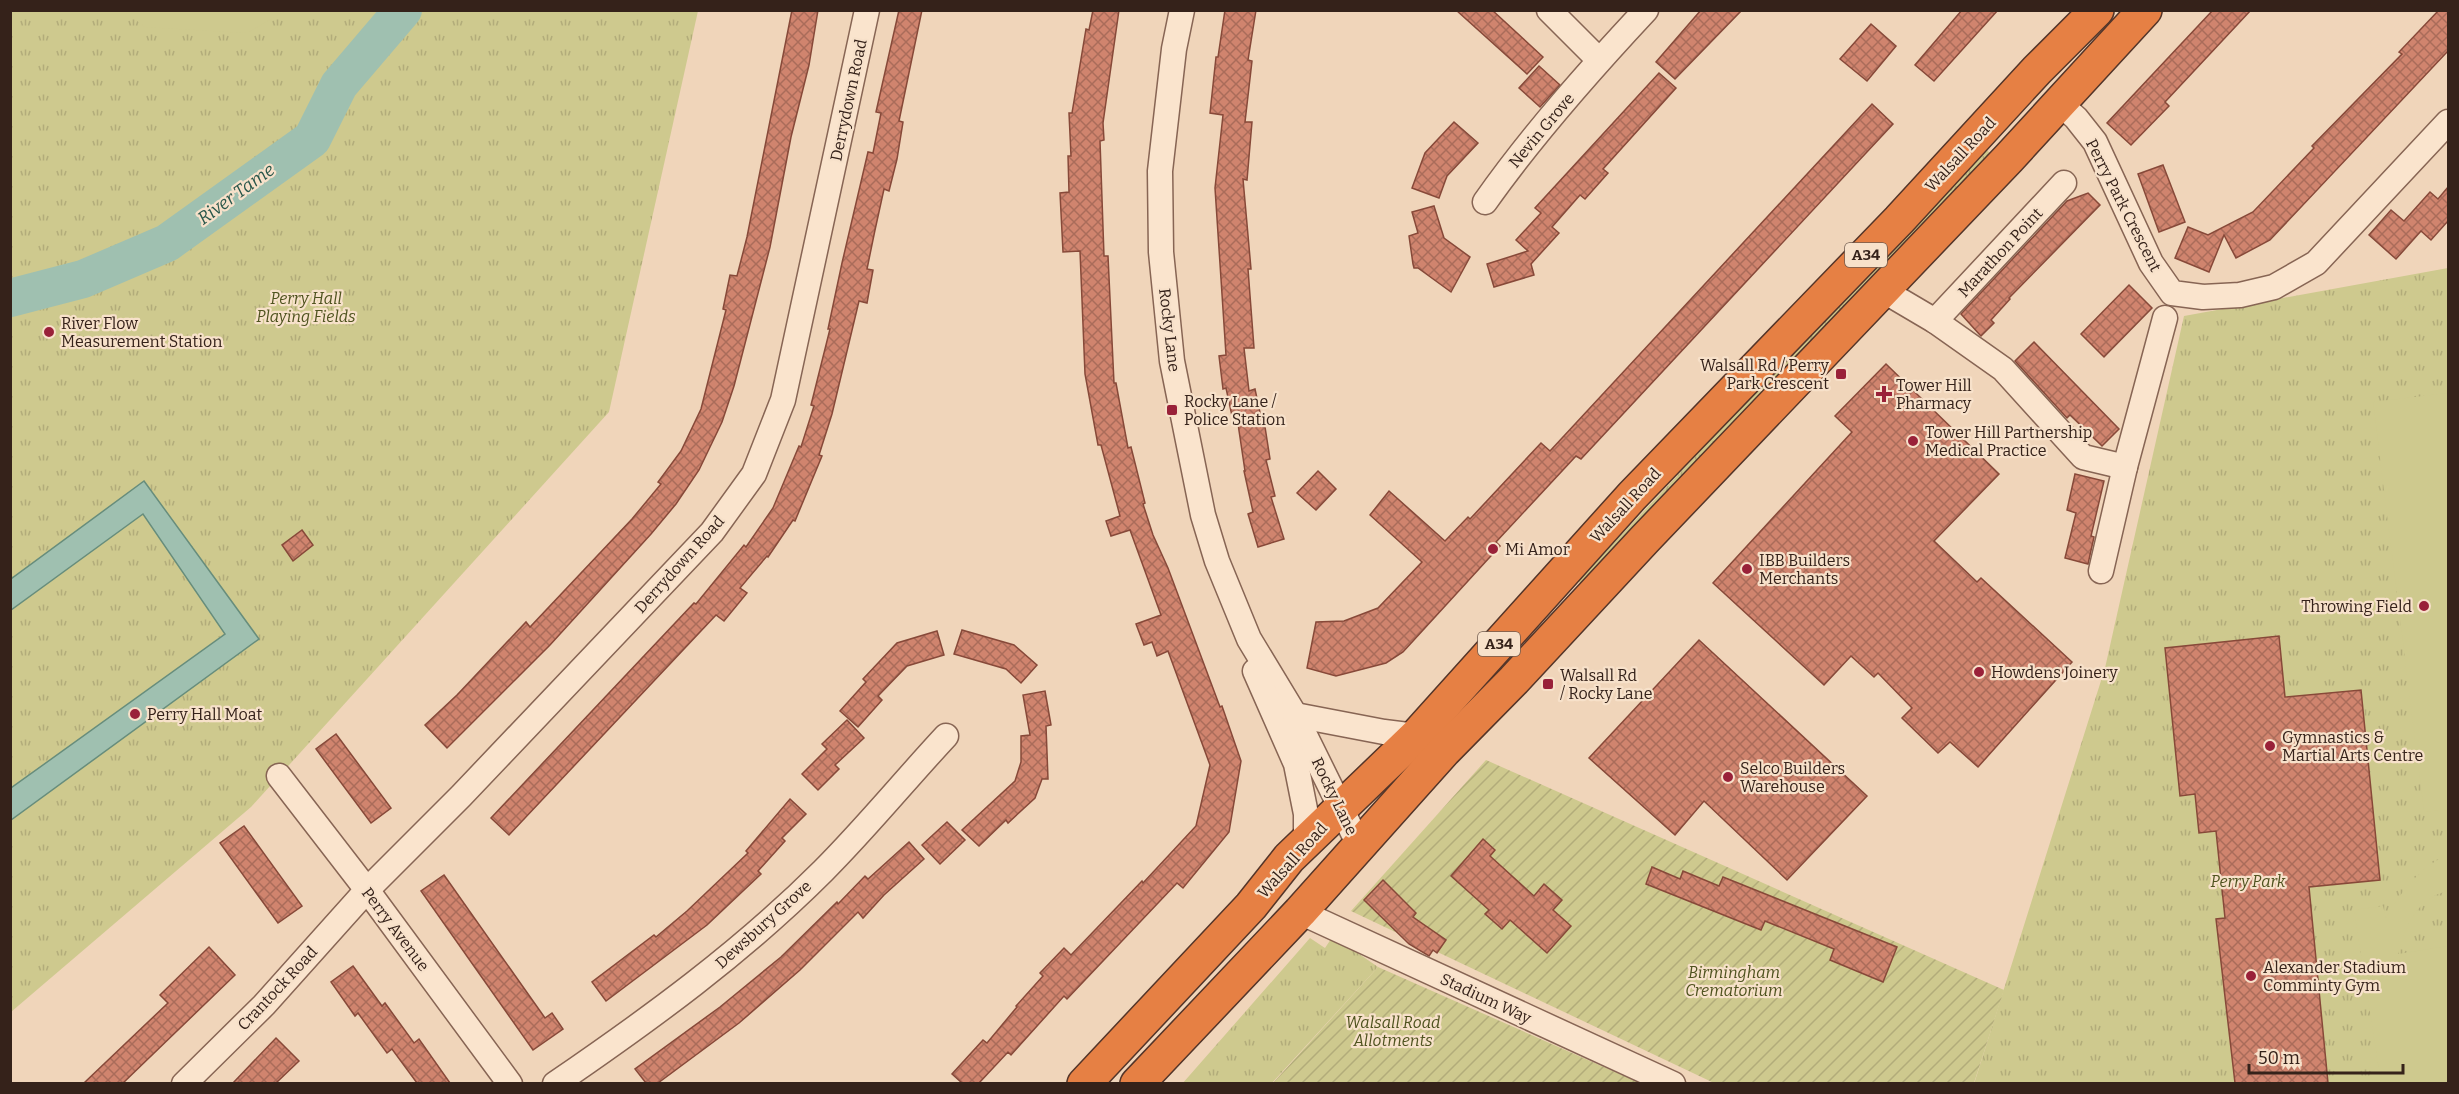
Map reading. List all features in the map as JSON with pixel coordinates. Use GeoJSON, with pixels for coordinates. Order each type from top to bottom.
{"type":"FeatureCollection","features":[{"type":"Feature","properties":{"kind":"highway","name":"Walsall Road"},"geometry":{"type":"LineString","coordinates":[[1084,1083],[1251,906],[1306,840],[1416,736],[1632,496],[1899,220],[2029,79],[2097,10]]}},
{"type":"Feature","properties":{"kind":"highway","name":"A34"},"geometry":{"type":"LineString","coordinates":[[1137,1083],[1300,912],[1444,751],[1514,680],[2145,10]]}},
{"type":"Feature","properties":{"kind":"highway"},"geometry":{"type":"LineString","coordinates":[[1251,906],[1280,903],[1300,912]]}},
{"type":"Feature","properties":{"kind":"street","name":"Derrydown Road"},"geometry":{"type":"LineString","coordinates":[[367,890],[469,788],[712,532],[754,474],[783,400],[867,10]]}},
{"type":"Feature","properties":{"kind":"street","name":"Rocky Lane"},"geometry":{"type":"LineString","coordinates":[[1182,10],[1174,49],[1160,171],[1161,252],[1172,361],[1203,515],[1217,561],[1249,639],[1295,715],[1359,845]]}},
{"type":"Feature","properties":{"kind":"street"},"geometry":{"type":"LineString","coordinates":[[1549,10],[1599,60]]}},
{"type":"Feature","properties":{"kind":"street","name":"Nevin Grove"},"geometry":{"type":"LineString","coordinates":[[1485,202],[1507,171],[1599,60],[1646,10]]}},
{"type":"Feature","properties":{"kind":"street","name":"Perry Park Crescent"},"geometry":{"type":"LineString","coordinates":[[2059,103],[2076,118],[2095,142],[2151,263],[2172,293],[2203,297],[2240,295],[2274,287],[2316,263],[2448,122]]}},
{"type":"Feature","properties":{"kind":"street","name":"Marathon Point"},"geometry":{"type":"LineString","coordinates":[[1935,321],[2064,183]]}},
{"type":"Feature","properties":{"kind":"street"},"geometry":{"type":"LineString","coordinates":[[1896,298],[1935,321],[2003,369],[2083,458],[2125,467]]}},
{"type":"Feature","properties":{"kind":"street"},"geometry":{"type":"LineString","coordinates":[[2101,571],[2125,467],[2165,318]]}},
{"type":"Feature","properties":{"kind":"street","name":"Rocky Lane"},"geometry":{"type":"LineString","coordinates":[[1249,639],[1252,664],[1296,764],[1306,814],[1306,840]]}},
{"type":"Feature","properties":{"kind":"street"},"geometry":{"type":"LineString","coordinates":[[1295,715],[1416,736]]}},
{"type":"Feature","properties":{"kind":"street","name":"Dewsbury Grove"},"geometry":{"type":"LineString","coordinates":[[555,1083],[644,1023],[733,953],[823,870],[946,736]]}},
{"type":"Feature","properties":{"kind":"street","name":"Perry Avenue"},"geometry":{"type":"LineString","coordinates":[[279,776],[510,1083]]}},
{"type":"Feature","properties":{"kind":"street","name":"Crantock Road"},"geometry":{"type":"LineString","coordinates":[[184,1083],[264,1005],[367,890]]}},
{"type":"Feature","properties":{"kind":"street","name":"Stadium Way"},"geometry":{"type":"LineString","coordinates":[[1300,912],[1673,1083]]}},
{"type":"Feature","properties":{"kind":"green space","name":"Perry Hall Playing Fields"},"geometry":{"type":"Polygon","coordinates":[[[11,11],[698,11],[609,412],[251,807],[11,1012],[11,11]]]}},
{"type":"Feature","properties":{"kind":"green space"},"geometry":{"type":"Polygon","coordinates":[[[124,11],[285,11],[247,33],[145,27],[124,11]]]}},
{"type":"Feature","properties":{"kind":"green space"},"geometry":{"type":"Polygon","coordinates":[[[1984,146],[1992,156],[1586,588],[1578,581],[1907,232],[1984,146]]]}},
{"type":"Feature","properties":{"kind":"green space","name":"Perry Park"},"geometry":{"type":"Polygon","coordinates":[[[2448,268],[2448,1083],[1974,1084],[2105,668],[2184,316],[2448,268]]]}},
{"type":"Feature","properties":{"kind":"green space","name":"Throwing Field"},"geometry":{"type":"Polygon","coordinates":[[[2448,393],[2448,809],[2424,812],[2373,402],[2448,393]]]}},
{"type":"Feature","properties":{"kind":"green space","name":"Birmingham Crematorium"},"geometry":{"type":"Polygon","coordinates":[[[1486,760],[2004,990],[1974,1083],[1714,1083],[1351,911],[1486,760]]]}},
{"type":"Feature","properties":{"kind":"green space"},"geometry":{"type":"Polygon","coordinates":[[[2448,854],[2448,891],[2429,899],[2414,914],[2398,954],[2448,946],[2448,1083],[2381,1083],[2354,910],[2383,906],[2386,918],[2412,881],[2429,866],[2448,854]]]}},
{"type":"Feature","properties":{"kind":"green space"},"geometry":{"type":"Polygon","coordinates":[[[1333,936],[1378,967],[1272,1083],[1182,1084],[1310,938],[1325,948],[1333,936]]]}},
{"type":"Feature","properties":{"kind":"green space","name":"Walsall Road Allotments"},"geometry":{"type":"Polygon","coordinates":[[[1378,967],[1640,1083],[1273,1083],[1378,967]]]}},
{"type":"Feature","properties":{"kind":"shaded area","name":"Perry Hall Moat"},"geometry":{"type":"Polygon","coordinates":[[[144,481],[259,639],[11,820],[11,788],[225,634],[143,514],[11,610],[11,579],[144,481]]]}},
{"type":"Feature","properties":{"kind":"building"},"geometry":{"type":"Polygon","coordinates":[[[792,10],[818,10],[809,65],[791,137],[770,247],[734,386],[722,422],[699,470],[676,504],[651,534],[550,645],[447,748],[425,725],[457,695],[526,622],[530,627],[632,519],[661,484],[658,482],[681,451],[701,409],[726,310],[723,309],[730,275],[737,276],[747,237],[792,10]]]}},
{"type":"Feature","properties":{"kind":"building"},"geometry":{"type":"Polygon","coordinates":[[[899,10],[922,10],[899,121],[903,122],[897,159],[889,191],[884,189],[875,230],[867,269],[873,270],[867,303],[859,301],[832,414],[819,455],[822,456],[795,521],[793,520],[768,557],[740,588],[747,593],[724,621],[716,615],[509,835],[491,818],[694,603],[696,604],[744,545],[746,547],[773,508],[799,446],[801,447],[814,406],[811,405],[830,329],[828,329],[842,263],[868,152],[873,153],[881,113],[876,112],[899,10]]]}},
{"type":"Feature","properties":{"kind":"building"},"geometry":{"type":"Polygon","coordinates":[[[1093,10],[1119,10],[1103,123],[1104,140],[1100,141],[1104,256],[1108,256],[1114,383],[1116,383],[1128,448],[1131,447],[1145,503],[1143,504],[1153,535],[1168,568],[1220,707],[1222,706],[1241,761],[1229,832],[1183,888],[1177,883],[1067,999],[1064,996],[1011,1055],[1008,1052],[979,1083],[962,1083],[952,1074],[983,1040],[987,1043],[1043,976],[1040,973],[1064,948],[1071,955],[1196,826],[1210,765],[1168,651],[1157,656],[1152,642],[1144,645],[1136,624],[1161,615],[1130,530],[1111,536],[1106,521],[1120,516],[1101,445],[1098,445],[1085,374],[1080,251],[1063,252],[1060,193],[1069,192],[1068,156],[1071,156],[1069,113],[1072,113],[1086,29],[1089,30],[1093,10]]]}},
{"type":"Feature","properties":{"kind":"building"},"geometry":{"type":"Polygon","coordinates":[[[1225,10],[1256,10],[1248,60],[1252,61],[1245,122],[1252,122],[1247,180],[1243,179],[1251,269],[1248,269],[1254,348],[1244,348],[1249,391],[1255,389],[1263,427],[1265,427],[1270,459],[1266,460],[1275,496],[1271,497],[1284,539],[1258,547],[1248,514],[1253,512],[1244,471],[1238,424],[1234,425],[1226,388],[1223,389],[1219,356],[1226,355],[1215,188],[1223,115],[1210,113],[1216,57],[1218,57],[1225,10]]]}},
{"type":"Feature","properties":{"kind":"building"},"geometry":{"type":"Polygon","coordinates":[[[1456,10],[1492,10],[1543,57],[1527,74],[1456,10]]]}},
{"type":"Feature","properties":{"kind":"building"},"geometry":{"type":"Polygon","coordinates":[[[1701,10],[1742,10],[1675,79],[1656,62],[1701,10]]]}},
{"type":"Feature","properties":{"kind":"building"},"geometry":{"type":"Polygon","coordinates":[[[1962,10],[1998,10],[1934,81],[1915,65],[1962,10]]]}},
{"type":"Feature","properties":{"kind":"building"},"geometry":{"type":"Polygon","coordinates":[[[2213,10],[2251,10],[2165,102],[2169,106],[2131,145],[2107,123],[2213,10]]]}},
{"type":"Feature","properties":{"kind":"building"},"geometry":{"type":"Polygon","coordinates":[[[2439,10],[2448,10],[2448,51],[2270,240],[2236,258],[2224,235],[2209,272],[2175,258],[2188,227],[2208,235],[2253,212],[2314,148],[2312,146],[2402,54],[2399,52],[2439,10]]]}},
{"type":"Feature","properties":{"kind":"building"},"geometry":{"type":"Polygon","coordinates":[[[1871,24],[1896,46],[1867,81],[1840,59],[1871,24]]]}},
{"type":"Feature","properties":{"kind":"building"},"geometry":{"type":"Polygon","coordinates":[[[1539,66],[1560,85],[1540,107],[1519,88],[1539,66]]]}},
{"type":"Feature","properties":{"kind":"building"},"geometry":{"type":"Polygon","coordinates":[[[1659,73],[1676,88],[1603,169],[1608,173],[1585,199],[1580,195],[1552,227],[1559,233],[1531,264],[1534,275],[1494,287],[1487,264],[1528,251],[1516,240],[1541,213],[1535,208],[1659,73]]]}},
{"type":"Feature","properties":{"kind":"building"},"geometry":{"type":"Polygon","coordinates":[[[1872,104],[1893,124],[1581,459],[1576,456],[1496,542],[1500,546],[1403,652],[1386,663],[1336,676],[1307,668],[1316,622],[1344,621],[1378,608],[1422,562],[1370,515],[1389,491],[1445,541],[1468,517],[1470,519],[1541,443],[1550,451],[1872,104]]]}},
{"type":"Feature","properties":{"kind":"building"},"geometry":{"type":"Polygon","coordinates":[[[1454,122],[1478,143],[1447,176],[1439,198],[1412,188],[1425,153],[1454,122]]]}},
{"type":"Feature","properties":{"kind":"building"},"geometry":{"type":"Polygon","coordinates":[[[2163,165],[2185,222],[2159,232],[2138,174],[2163,165]]]}},
{"type":"Feature","properties":{"kind":"building"},"geometry":{"type":"Polygon","coordinates":[[[2448,187],[2448,221],[2431,240],[2421,231],[2396,259],[2369,235],[2391,210],[2404,221],[2430,192],[2438,199],[2448,187]]]}},
{"type":"Feature","properties":{"kind":"building"},"geometry":{"type":"Polygon","coordinates":[[[2088,193],[2100,205],[2009,298],[1991,320],[1994,323],[1981,336],[1961,314],[2067,201],[2088,193]]]}},
{"type":"Feature","properties":{"kind":"building"},"geometry":{"type":"Polygon","coordinates":[[[1434,206],[1444,238],[1470,257],[1451,292],[1418,268],[1414,268],[1413,264],[1409,236],[1418,233],[1412,212],[1434,206]]]}},
{"type":"Feature","properties":{"kind":"building"},"geometry":{"type":"Polygon","coordinates":[[[2129,285],[2152,308],[2104,357],[2081,334],[2129,285]]]}},
{"type":"Feature","properties":{"kind":"building"},"geometry":{"type":"Polygon","coordinates":[[[2034,342],[2119,429],[2102,446],[2070,415],[2067,418],[2015,361],[2034,342]]]}},
{"type":"Feature","properties":{"kind":"building"},"geometry":{"type":"Polygon","coordinates":[[[1886,364],[1999,474],[1934,541],[1977,582],[1981,578],[2072,662],[1978,767],[1950,742],[1938,753],[1902,718],[1912,708],[1878,673],[1874,677],[1851,656],[1824,685],[1713,583],[1852,432],[1835,416],[1886,364]]]}},
{"type":"Feature","properties":{"kind":"building"},"geometry":{"type":"Polygon","coordinates":[[[1318,471],[1336,489],[1316,510],[1297,493],[1318,471]]]}},
{"type":"Feature","properties":{"kind":"building"},"geometry":{"type":"Polygon","coordinates":[[[2075,474],[2104,481],[2091,536],[2094,537],[2088,564],[2065,558],[2076,513],[2067,510],[2075,474]]]}},
{"type":"Feature","properties":{"kind":"building"},"geometry":{"type":"Polygon","coordinates":[[[302,530],[313,545],[293,561],[282,545],[302,530]]]}},
{"type":"Feature","properties":{"kind":"building"},"geometry":{"type":"Polygon","coordinates":[[[962,630],[1014,645],[1037,665],[1021,683],[1006,669],[954,654],[962,630]]]}},
{"type":"Feature","properties":{"kind":"building"},"geometry":{"type":"Polygon","coordinates":[[[937,631],[944,655],[907,666],[878,696],[882,700],[858,727],[840,711],[866,682],[863,679],[897,643],[937,631]]]}},
{"type":"Feature","properties":{"kind":"building","name":"Gymnastics & Martial Arts Centre"},"geometry":{"type":"Polygon","coordinates":[[[2279,636],[2285,697],[2361,690],[2380,880],[2309,887],[2328,1083],[2235,1083],[2216,919],[2225,918],[2216,831],[2199,833],[2195,794],[2180,796],[2165,648],[2279,636]]]}},
{"type":"Feature","properties":{"kind":"building","name":"Selco Builders Warehouse"},"geometry":{"type":"Polygon","coordinates":[[[1699,640],[1867,796],[1787,880],[1704,801],[1675,835],[1589,758],[1699,640]]]}},
{"type":"Feature","properties":{"kind":"building"},"geometry":{"type":"Polygon","coordinates":[[[1045,691],[1051,725],[1046,726],[1048,779],[1042,779],[1035,798],[1008,823],[1006,820],[979,846],[962,830],[1015,781],[1021,762],[1021,736],[1030,735],[1023,695],[1045,691]]]}},
{"type":"Feature","properties":{"kind":"building"},"geometry":{"type":"Polygon","coordinates":[[[847,720],[864,738],[835,765],[839,769],[818,790],[802,774],[827,749],[822,744],[847,720]]]}},
{"type":"Feature","properties":{"kind":"building"},"geometry":{"type":"Polygon","coordinates":[[[336,734],[391,808],[371,823],[316,749],[336,734]]]}},
{"type":"Feature","properties":{"kind":"building"},"geometry":{"type":"Polygon","coordinates":[[[790,799],[806,814],[782,838],[785,841],[758,871],[761,874],[707,925],[606,1001],[592,982],[654,935],[656,937],[687,911],[748,853],[746,851],[790,799]]]}},
{"type":"Feature","properties":{"kind":"building"},"geometry":{"type":"Polygon","coordinates":[[[947,822],[965,840],[940,864],[922,845],[947,822]]]}},
{"type":"Feature","properties":{"kind":"building"},"geometry":{"type":"Polygon","coordinates":[[[244,826],[302,906],[278,923],[220,843],[244,826]]]}},
{"type":"Feature","properties":{"kind":"building"},"geometry":{"type":"Polygon","coordinates":[[[1483,839],[1495,850],[1490,856],[1534,896],[1544,884],[1562,900],[1553,910],[1571,926],[1547,953],[1510,920],[1502,929],[1485,914],[1489,910],[1451,876],[1483,839]]]}},
{"type":"Feature","properties":{"kind":"building"},"geometry":{"type":"Polygon","coordinates":[[[909,842],[924,859],[884,895],[863,918],[858,912],[800,970],[739,1023],[658,1083],[646,1083],[635,1069],[720,1007],[781,957],[865,876],[868,879],[909,842]]]}},
{"type":"Feature","properties":{"kind":"building"},"geometry":{"type":"Polygon","coordinates":[[[1652,867],[1680,879],[1683,871],[1719,886],[1723,877],[1897,947],[1883,982],[1830,960],[1834,949],[1765,921],[1761,930],[1646,884],[1652,867]]]}},
{"type":"Feature","properties":{"kind":"building"},"geometry":{"type":"Polygon","coordinates":[[[444,875],[545,1018],[552,1013],[563,1029],[533,1050],[421,891],[444,875]]]}},
{"type":"Feature","properties":{"kind":"building"},"geometry":{"type":"Polygon","coordinates":[[[1383,880],[1416,913],[1413,917],[1446,940],[1437,953],[1433,950],[1429,956],[1409,944],[1364,900],[1383,880]]]}},
{"type":"Feature","properties":{"kind":"building"},"geometry":{"type":"Polygon","coordinates":[[[209,947],[235,975],[123,1083],[84,1083],[168,1003],[160,995],[209,947]]]}},
{"type":"Feature","properties":{"kind":"building"},"geometry":{"type":"Polygon","coordinates":[[[353,966],[382,1006],[385,1003],[414,1043],[419,1039],[450,1083],[417,1083],[392,1049],[387,1053],[358,1013],[355,1016],[331,982],[353,966]]]}},
{"type":"Feature","properties":{"kind":"building"},"geometry":{"type":"Polygon","coordinates":[[[276,1038],[299,1061],[276,1083],[233,1083],[276,1038]]]}},
{"type":"Feature","properties":{"kind":"waterway","name":"River Tame"},"geometry":{"type":"LineString","coordinates":[[10,298],[83,279],[167,243],[312,139],[339,85],[403,10]]}},
{"type":"Feature","properties":{"kind":"place","name":"River Flow Measurement Station"},"geometry":{"type":"Point","coordinates":[49,332]}},
{"type":"Feature","properties":{"kind":"place","name":"Walsall Rd / Perry Park Crescent"},"geometry":{"type":"Point","coordinates":[1841,374]}},
{"type":"Feature","properties":{"kind":"place","name":"Tower Hill Pharmacy"},"geometry":{"type":"Point","coordinates":[1884,394]}},
{"type":"Feature","properties":{"kind":"place","name":"Rocky Lane / Police Station"},"geometry":{"type":"Point","coordinates":[1172,410]}},
{"type":"Feature","properties":{"kind":"place","name":"Tower Hill Partnership Medical Practice"},"geometry":{"type":"Point","coordinates":[1913,441]}},
{"type":"Feature","properties":{"kind":"place","name":"Mi Amor"},"geometry":{"type":"Point","coordinates":[1493,549]}},
{"type":"Feature","properties":{"kind":"place","name":"IBB Builders Merchants"},"geometry":{"type":"Point","coordinates":[1747,569]}},
{"type":"Feature","properties":{"kind":"place","name":"Throwing Field"},"geometry":{"type":"Point","coordinates":[2424,606]}},
{"type":"Feature","properties":{"kind":"place","name":"Howdens Joinery"},"geometry":{"type":"Point","coordinates":[1979,672]}},
{"type":"Feature","properties":{"kind":"place","name":"Walsall Rd / Rocky Lane"},"geometry":{"type":"Point","coordinates":[1548,684]}},
{"type":"Feature","properties":{"kind":"place","name":"Perry Hall Moat"},"geometry":{"type":"Point","coordinates":[135,714]}},
{"type":"Feature","properties":{"kind":"place","name":"Gymnastics & Martial Arts Centre"},"geometry":{"type":"Point","coordinates":[2270,746]}},
{"type":"Feature","properties":{"kind":"place","name":"Selco Builders Warehouse"},"geometry":{"type":"Point","coordinates":[1728,777]}},
{"type":"Feature","properties":{"kind":"place","name":"Alexander Stadium Comminty Gym"},"geometry":{"type":"Point","coordinates":[2251,976]}}]}
